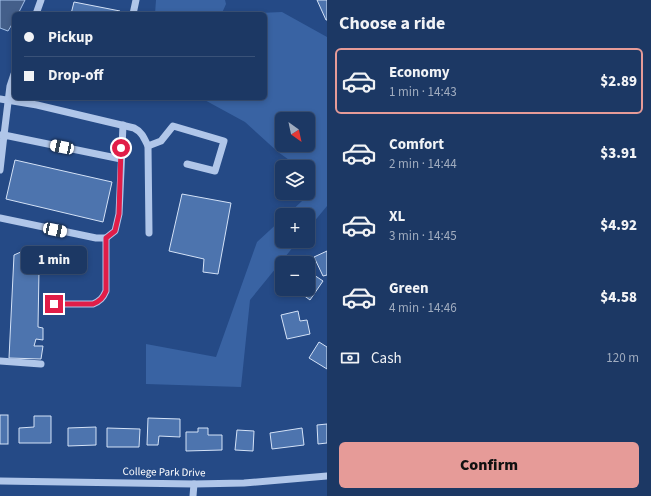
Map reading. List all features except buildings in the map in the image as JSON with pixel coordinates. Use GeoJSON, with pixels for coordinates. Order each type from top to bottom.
{"type":"FeatureCollection","features":[{"type":"Feature","properties":{"kind":"street"},"geometry":{"type":"LineString","coordinates":[[37,12],[41,0]]}},
{"type":"Feature","properties":{"kind":"street"},"geometry":{"type":"LineString","coordinates":[[133,12],[136,0]]}},
{"type":"Feature","properties":{"kind":"street"},"geometry":{"type":"LineString","coordinates":[[0,170],[2,135],[12,80]]}},
{"type":"Feature","properties":{"kind":"street"},"geometry":{"type":"LineString","coordinates":[[0,99],[139,130],[148,146],[149,233]]}},
{"type":"Feature","properties":{"kind":"street"},"geometry":{"type":"LineString","coordinates":[[0,218],[96,238],[106,238],[115,231],[119,214],[122,125]]}},
{"type":"Feature","properties":{"kind":"street"},"geometry":{"type":"LineString","coordinates":[[148,146],[161,141],[173,126],[224,141],[215,171],[187,164]]}},
{"type":"Feature","properties":{"kind":"street"},"geometry":{"type":"LineString","coordinates":[[2,135],[121,159]]}},
{"type":"Feature","properties":{"kind":"street"},"geometry":{"type":"LineString","coordinates":[[54,304],[93,304],[99,302],[104,297],[106,291],[106,238]]}},
{"type":"Feature","properties":{"kind":"street"},"geometry":{"type":"LineString","coordinates":[[0,361],[41,364]]}},
{"type":"Feature","properties":{"kind":"street","name":"College Park Drive"},"geometry":{"type":"LineString","coordinates":[[0,481],[244,484],[327,476]]}},
{"type":"Feature","properties":{"kind":"street"},"geometry":{"type":"LineString","coordinates":[[193,496],[194,484]]}},
{"type":"Feature","properties":{"kind":"shaded area"},"geometry":{"type":"Polygon","coordinates":[[[0,0],[25,0],[19,12],[12,12],[12,24],[8,31],[0,28],[0,0]]]}},
{"type":"Feature","properties":{"kind":"shaded area"},"geometry":{"type":"Polygon","coordinates":[[[156,0],[225,0],[226,4],[222,12],[155,12],[156,0]]]}},
{"type":"Feature","properties":{"kind":"shaded area"},"geometry":{"type":"Polygon","coordinates":[[[282,12],[327,37],[327,206],[315,221],[315,208],[295,208],[303,200],[315,200],[315,160],[289,160],[278,152],[315,152],[315,112],[275,112],[275,149],[245,122],[205,100],[267,100],[267,13],[282,12]]]}},
{"type":"Feature","properties":{"kind":"shaded area"},"geometry":{"type":"Polygon","coordinates":[[[275,225],[275,248],[292,248],[286,256],[275,256],[275,269],[250,300],[241,387],[146,384],[146,344],[216,357],[257,242],[275,225]]]}},
{"type":"Feature","properties":{"kind":"route"},"geometry":{"type":"LineString","coordinates":[[54,304],[93,304],[99,302],[104,297],[107,276],[106,238],[115,231],[119,214],[121,148]]}}]}
